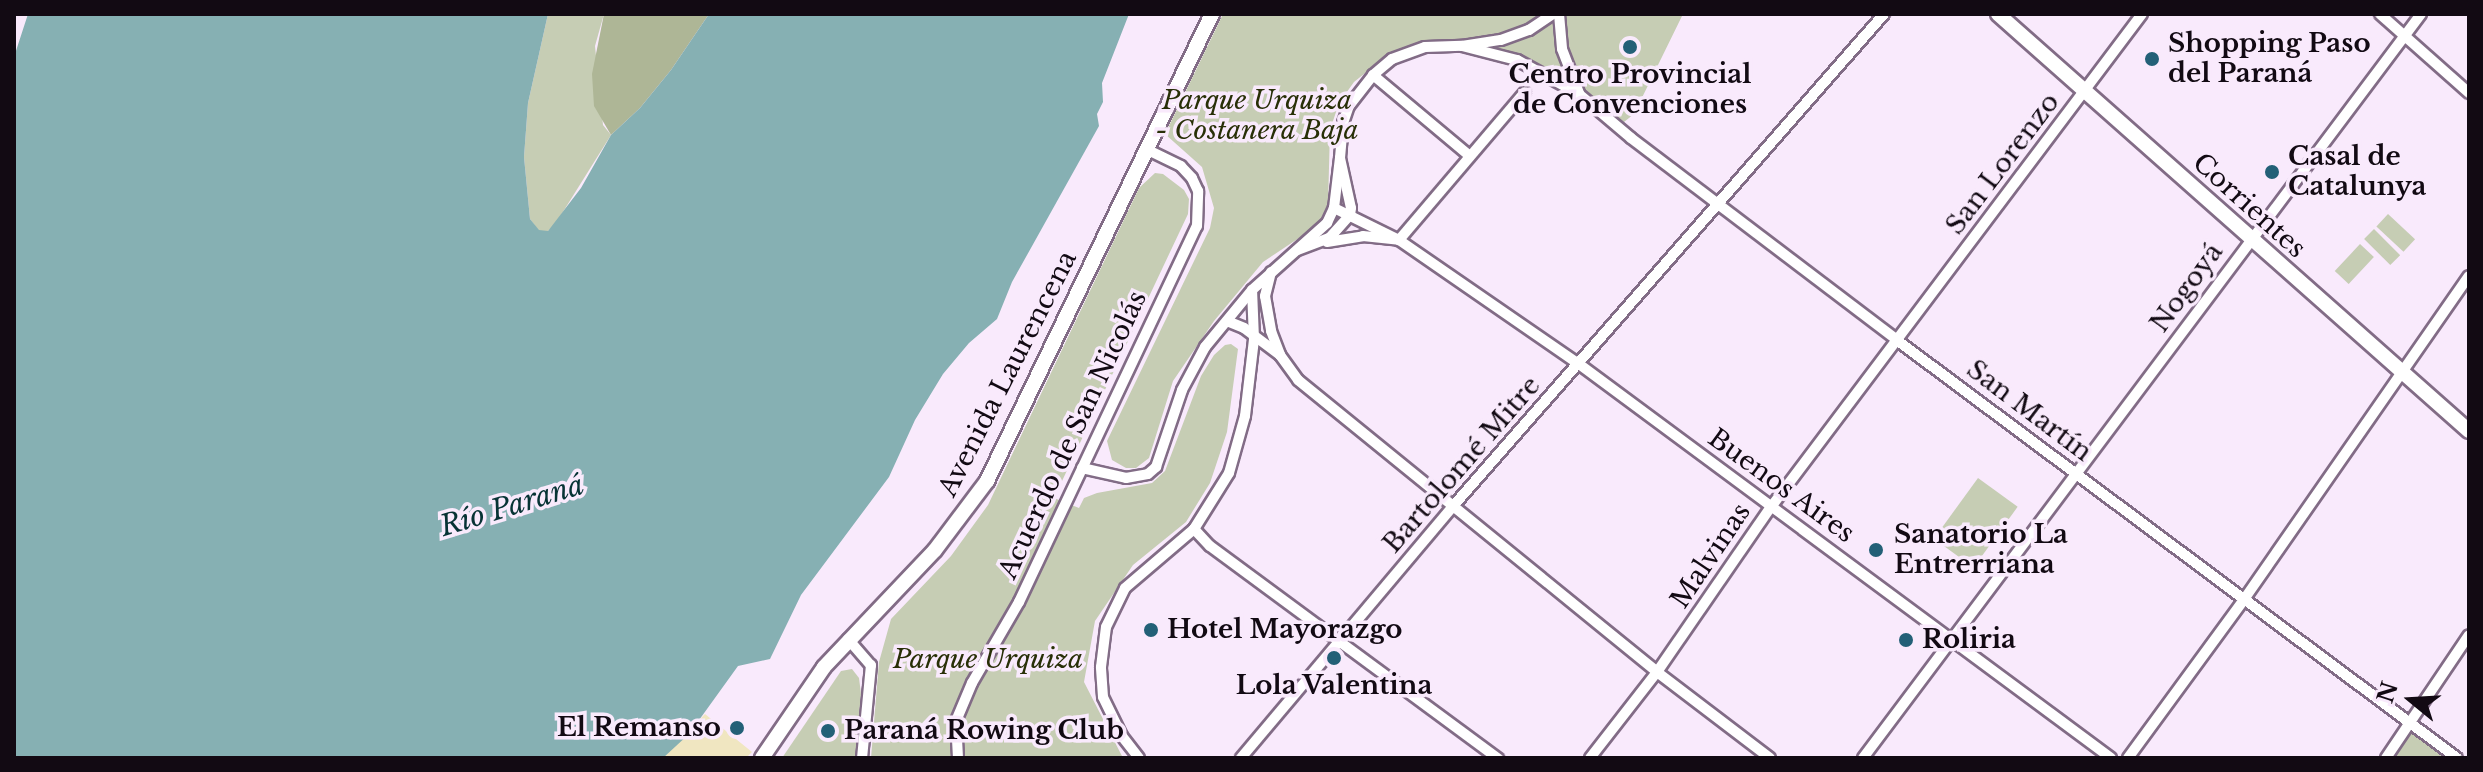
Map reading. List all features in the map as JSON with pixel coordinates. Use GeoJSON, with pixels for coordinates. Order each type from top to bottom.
{"type":"FeatureCollection","features":[{"type":"Feature","properties":{"kind":"street","name":"Avenida Laurencena"},"geometry":{"type":"LineString","coordinates":[[762,758],[805,692],[848,639],[955,527],[987,481],[1212,14]]}},
{"type":"Feature","properties":{"kind":"street"},"geometry":{"type":"LineString","coordinates":[[1082,468],[1138,478],[1156,467],[1192,366],[1252,290],[1318,234],[1334,208],[1343,123],[1349,106],[1373,75],[1392,59],[1410,51],[1439,45],[1462,46],[1516,35],[1553,14]]}},
{"type":"Feature","properties":{"kind":"street"},"geometry":{"type":"LineString","coordinates":[[1559,14],[1562,49],[1579,94]]}},
{"type":"Feature","properties":{"kind":"street","name":"Bartolomé Mitre"},"geometry":{"type":"LineString","coordinates":[[1241,758],[1341,643],[1454,505],[1884,14]]}},
{"type":"Feature","properties":{"kind":"street","name":"Corrientes"},"geometry":{"type":"LineString","coordinates":[[1998,14],[2469,431]]}},
{"type":"Feature","properties":{"kind":"street","name":"San Lorenzo"},"geometry":{"type":"LineString","coordinates":[[1898,341],[2142,14]]}},
{"type":"Feature","properties":{"kind":"street"},"geometry":{"type":"LineString","coordinates":[[2380,14],[2469,93]]}},
{"type":"Feature","properties":{"kind":"street","name":"Nogoyá"},"geometry":{"type":"LineString","coordinates":[[1863,758],[2421,14]]}},
{"type":"Feature","properties":{"kind":"street","name":"San Martín"},"geometry":{"type":"LineString","coordinates":[[1462,46],[1517,60],[1579,94],[1631,138],[1898,341],[2457,758]]}},
{"type":"Feature","properties":{"kind":"street"},"geometry":{"type":"LineString","coordinates":[[1373,75],[1470,156]]}},
{"type":"Feature","properties":{"kind":"street"},"geometry":{"type":"LineString","coordinates":[[1297,250],[1363,236],[1399,240],[1525,92]]}},
{"type":"Feature","properties":{"kind":"street","name":"Acuerdo de San Nicolás"},"geometry":{"type":"LineString","coordinates":[[958,758],[956,721],[961,708],[1019,602],[1197,226],[1198,191],[1192,178],[1181,166],[1146,149]]}},
{"type":"Feature","properties":{"kind":"street"},"geometry":{"type":"LineString","coordinates":[[1320,243],[1340,229],[1350,215],[1340,158]]}},
{"type":"Feature","properties":{"kind":"street"},"geometry":{"type":"LineString","coordinates":[[1334,208],[1350,215]]}},
{"type":"Feature","properties":{"kind":"street","name":"Buenos Aires"},"geometry":{"type":"LineString","coordinates":[[1350,215],[1399,240],[1579,364],[2111,758]]}},
{"type":"Feature","properties":{"kind":"street"},"geometry":{"type":"LineString","coordinates":[[1271,272],[1265,296],[1280,355],[1298,380],[1657,672],[1770,758]]}},
{"type":"Feature","properties":{"kind":"street"},"geometry":{"type":"LineString","coordinates":[[2128,758],[2245,598],[2469,276]]}},
{"type":"Feature","properties":{"kind":"street"},"geometry":{"type":"LineString","coordinates":[[1139,758],[1122,736],[1103,697],[1101,667],[1106,627],[1125,588],[1194,529],[1229,473],[1240,442],[1254,339],[1252,290]]}},
{"type":"Feature","properties":{"kind":"street"},"geometry":{"type":"LineString","coordinates":[[1227,321],[1244,328],[1254,339],[1280,355]]}},
{"type":"Feature","properties":{"kind":"street","name":"Malvinas"},"geometry":{"type":"LineString","coordinates":[[1590,758],[1657,672],[1771,507],[1898,341]]}},
{"type":"Feature","properties":{"kind":"street"},"geometry":{"type":"LineString","coordinates":[[1194,529],[1210,546],[1498,758]]}},
{"type":"Feature","properties":{"kind":"street"},"geometry":{"type":"LineString","coordinates":[[2386,758],[2469,635]]}},
{"type":"Feature","properties":{"kind":"street"},"geometry":{"type":"LineString","coordinates":[[848,639],[871,665],[862,758]]}},
{"type":"Feature","properties":{"kind":"green space"},"geometry":{"type":"Polygon","coordinates":[[[548,14],[604,14],[595,46],[603,125],[611,135],[556,223],[548,231],[539,231],[530,219],[524,157],[528,103],[548,14]]]}},
{"type":"Feature","properties":{"kind":"green space","name":"Parque Urquiza - Costanera Baja"},"geometry":{"type":"Polygon","coordinates":[[[1223,14],[1683,14],[1634,114],[1624,122],[1547,68],[1472,41],[1426,41],[1379,62],[1354,82],[1339,103],[1330,130],[1328,205],[1317,226],[1263,262],[1214,321],[1173,381],[1149,458],[1136,468],[1126,468],[1112,460],[1107,441],[1210,228],[1214,208],[1202,167],[1165,134],[1223,14]]]}},
{"type":"Feature","properties":{"kind":"green space","name":"Parque Urquiza"},"geometry":{"type":"Polygon","coordinates":[[[1155,173],[1163,174],[1184,190],[1189,199],[1188,214],[1054,498],[1079,508],[1084,498],[1097,493],[1152,483],[1165,471],[1201,376],[1214,355],[1225,345],[1231,344],[1238,349],[1227,432],[1210,483],[1186,522],[1133,565],[1095,621],[1084,682],[1123,758],[871,758],[879,662],[891,619],[951,556],[988,505],[1139,188],[1155,173]]]}},
{"type":"Feature","properties":{"kind":"green space"},"geometry":{"type":"Polygon","coordinates":[[[2388,214],[2415,239],[2403,252],[2376,226],[2388,214]]]}},
{"type":"Feature","properties":{"kind":"green space"},"geometry":{"type":"Polygon","coordinates":[[[2374,229],[2400,255],[2390,265],[2364,239],[2374,229]]]}},
{"type":"Feature","properties":{"kind":"green space"},"geometry":{"type":"Polygon","coordinates":[[[2360,244],[2374,257],[2349,284],[2335,271],[2360,244]]]}},
{"type":"Feature","properties":{"kind":"green space"},"geometry":{"type":"Polygon","coordinates":[[[1978,478],[2018,507],[1974,567],[1934,539],[1978,478]]]}},
{"type":"Feature","properties":{"kind":"green space","name":"Paraná Rowing Club"},"geometry":{"type":"Polygon","coordinates":[[[852,669],[859,678],[861,694],[855,758],[782,758],[841,671],[852,669]]]}},
{"type":"Feature","properties":{"kind":"green space"},"geometry":{"type":"Polygon","coordinates":[[[2410,723],[2457,758],[2386,758],[2410,723]]]}},
{"type":"Feature","properties":{"kind":"shaded area"},"geometry":{"type":"Polygon","coordinates":[[[604,14],[709,14],[671,70],[640,108],[611,135],[594,106],[592,74],[604,14]]]}},
{"type":"Feature","properties":{"kind":"sand"},"geometry":{"type":"Polygon","coordinates":[[[705,714],[752,752],[746,758],[663,758],[705,714]]]}},
{"type":"Feature","properties":{"kind":"water","name":"Río Paraná"},"geometry":{"type":"Polygon","coordinates":[[[28,14],[548,14],[528,103],[524,157],[530,219],[539,230],[548,231],[581,188],[611,135],[640,108],[671,70],[709,14],[1129,14],[1102,83],[1103,102],[1097,114],[1099,126],[1012,282],[997,319],[969,343],[943,374],[915,420],[889,477],[801,595],[770,659],[738,666],[689,734],[663,758],[14,758],[14,57],[28,14]]]}},
{"type":"Feature","properties":{"kind":"place","name":"Centro Provincial de Convenciones"},"geometry":{"type":"Point","coordinates":[1630,47]}},
{"type":"Feature","properties":{"kind":"place","name":"Shopping Paso del Paraná"},"geometry":{"type":"Point","coordinates":[2152,59]}},
{"type":"Feature","properties":{"kind":"place","name":"Casal de Catalunya"},"geometry":{"type":"Point","coordinates":[2272,172]}},
{"type":"Feature","properties":{"kind":"place","name":"Sanatorio La Entrerriana"},"geometry":{"type":"Point","coordinates":[1876,550]}},
{"type":"Feature","properties":{"kind":"place","name":"Hotel Mayorazgo"},"geometry":{"type":"Point","coordinates":[1151,630]}},
{"type":"Feature","properties":{"kind":"place","name":"Roliria"},"geometry":{"type":"Point","coordinates":[1906,640]}},
{"type":"Feature","properties":{"kind":"place","name":"Lola Valentina"},"geometry":{"type":"Point","coordinates":[1334,658]}},
{"type":"Feature","properties":{"kind":"place","name":"El Remanso"},"geometry":{"type":"Point","coordinates":[737,728]}},
{"type":"Feature","properties":{"kind":"place","name":"Paraná Rowing Club"},"geometry":{"type":"Point","coordinates":[828,731]}}]}
